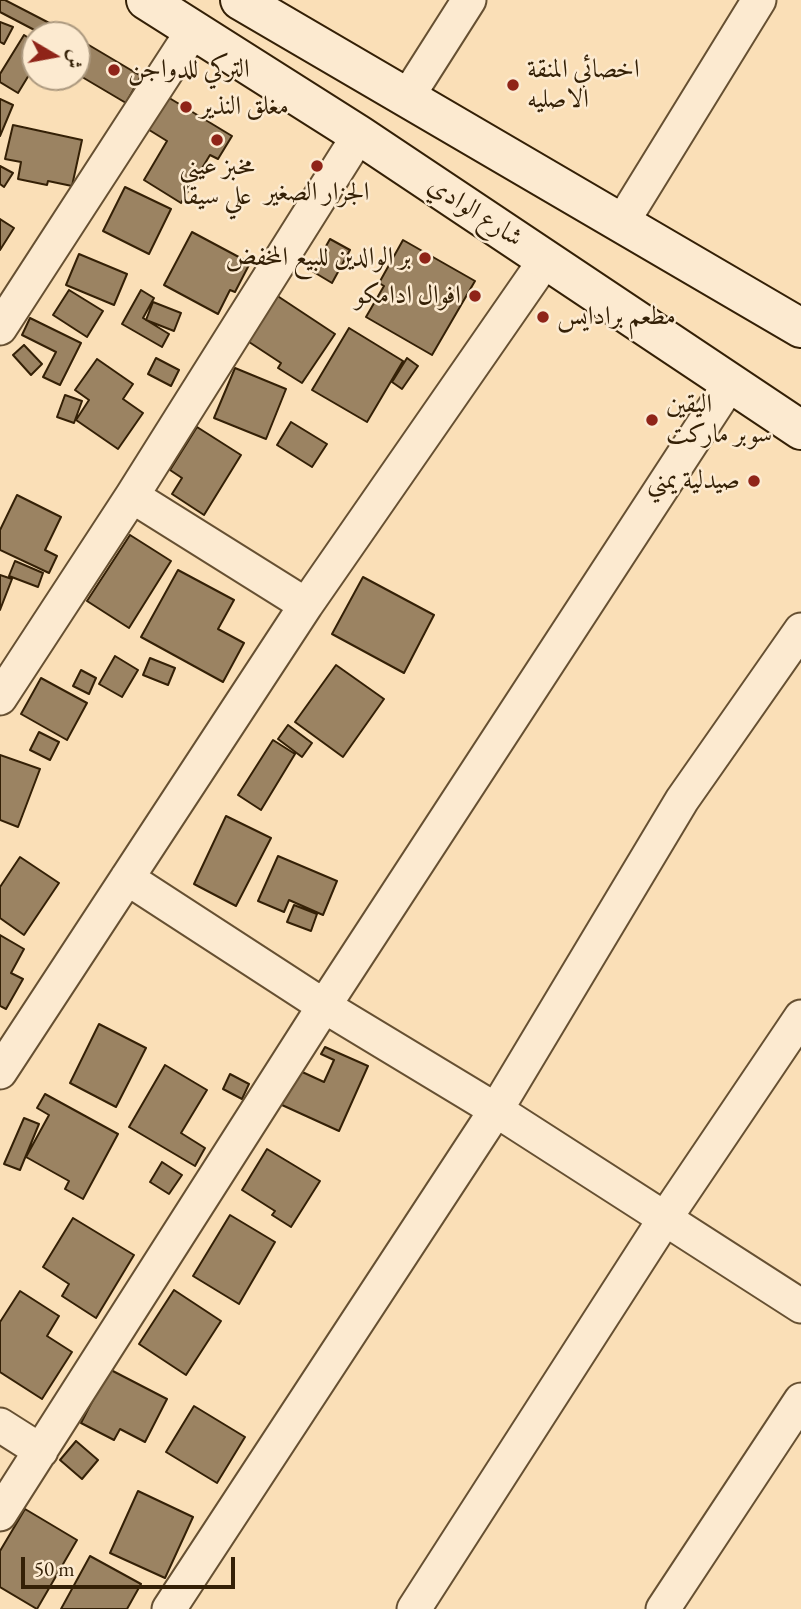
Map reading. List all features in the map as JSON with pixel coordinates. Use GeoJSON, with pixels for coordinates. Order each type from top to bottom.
{"type":"FeatureCollection","features":[{"type":"Feature","properties":{"kind":"main road","name":"شارع الوادي"},"geometry":{"type":"LineString","coordinates":[[146,0],[359,135],[801,430]]}},
{"type":"Feature","properties":{"kind":"main road"},"geometry":{"type":"LineString","coordinates":[[240,0],[801,328]]}},
{"type":"Feature","properties":{"kind":"street"},"geometry":{"type":"LineString","coordinates":[[406,99],[469,0]]}},
{"type":"Feature","properties":{"kind":"street"},"geometry":{"type":"LineString","coordinates":[[621,224],[759,0]]}},
{"type":"Feature","properties":{"kind":"street"},"geometry":{"type":"LineString","coordinates":[[0,328],[194,29]]}},
{"type":"Feature","properties":{"kind":"street"},"geometry":{"type":"LineString","coordinates":[[0,698],[132,496],[359,135]]}},
{"type":"Feature","properties":{"kind":"street"},"geometry":{"type":"LineString","coordinates":[[0,1072],[306,605],[546,259]]}},
{"type":"Feature","properties":{"kind":"street"},"geometry":{"type":"LineString","coordinates":[[0,1514],[324,1006],[731,382]]}},
{"type":"Feature","properties":{"kind":"street"},"geometry":{"type":"LineString","coordinates":[[132,496],[306,605]]}},
{"type":"Feature","properties":{"kind":"street"},"geometry":{"type":"LineString","coordinates":[[169,1609],[496,1110],[681,800],[801,630]]}},
{"type":"Feature","properties":{"kind":"street"},"geometry":{"type":"LineString","coordinates":[[127,878],[324,1006],[666,1217],[801,1306]]}},
{"type":"Feature","properties":{"kind":"street"},"geometry":{"type":"LineString","coordinates":[[414,1609],[666,1217],[801,1017]]}},
{"type":"Feature","properties":{"kind":"street"},"geometry":{"type":"LineString","coordinates":[[663,1609],[801,1400]]}},
{"type":"Feature","properties":{"kind":"street"},"geometry":{"type":"LineString","coordinates":[[0,1425],[41,1451]]}},
{"type":"Feature","properties":{"kind":"building"},"geometry":{"type":"Polygon","coordinates":[[[0,0],[5,0],[45,21],[21,23],[0,12],[0,0]]]}},
{"type":"Feature","properties":{"kind":"building"},"geometry":{"type":"Polygon","coordinates":[[[0,22],[13,27],[4,44],[0,42],[0,22]]]}},
{"type":"Feature","properties":{"kind":"building"},"geometry":{"type":"Polygon","coordinates":[[[21,40],[21,88],[18,93],[0,82],[0,74],[21,40]]]}},
{"type":"Feature","properties":{"kind":"building"},"geometry":{"type":"Polygon","coordinates":[[[91,46],[141,76],[126,103],[91,82],[91,46]]]}},
{"type":"Feature","properties":{"kind":"building"},"geometry":{"type":"Polygon","coordinates":[[[166,96],[232,136],[218,159],[210,155],[181,203],[144,180],[167,141],[146,128],[166,96]]]}},
{"type":"Feature","properties":{"kind":"building"},"geometry":{"type":"Polygon","coordinates":[[[0,99],[13,105],[0,136],[0,99]]]}},
{"type":"Feature","properties":{"kind":"building"},"geometry":{"type":"Polygon","coordinates":[[[13,125],[82,140],[72,186],[48,181],[47,185],[18,179],[21,162],[5,159],[13,125]]]}},
{"type":"Feature","properties":{"kind":"building"},"geometry":{"type":"Polygon","coordinates":[[[0,166],[13,173],[4,187],[0,184],[0,166]]]}},
{"type":"Feature","properties":{"kind":"building"},"geometry":{"type":"Polygon","coordinates":[[[125,187],[171,209],[149,254],[103,231],[125,187]]]}},
{"type":"Feature","properties":{"kind":"building"},"geometry":{"type":"Polygon","coordinates":[[[0,219],[14,228],[0,250],[0,219]]]}},
{"type":"Feature","properties":{"kind":"building"},"geometry":{"type":"Polygon","coordinates":[[[192,232],[250,263],[235,292],[230,290],[218,314],[164,285],[192,232]]]}},
{"type":"Feature","properties":{"kind":"building"},"geometry":{"type":"Polygon","coordinates":[[[330,239],[350,250],[332,283],[312,271],[330,239]]]}},
{"type":"Feature","properties":{"kind":"building"},"geometry":{"type":"Polygon","coordinates":[[[403,240],[475,281],[432,355],[366,317],[384,286],[379,283],[403,240]]]}},
{"type":"Feature","properties":{"kind":"building"},"geometry":{"type":"Polygon","coordinates":[[[79,254],[127,274],[114,305],[66,285],[79,254]]]}},
{"type":"Feature","properties":{"kind":"building"},"geometry":{"type":"Polygon","coordinates":[[[69,290],[103,311],[87,337],[53,315],[69,290]]]}},
{"type":"Feature","properties":{"kind":"building"},"geometry":{"type":"Polygon","coordinates":[[[141,290],[154,298],[143,318],[169,334],[162,347],[122,324],[141,290]]]}},
{"type":"Feature","properties":{"kind":"building"},"geometry":{"type":"Polygon","coordinates":[[[273,293],[335,334],[302,383],[278,368],[281,363],[243,338],[273,293]]]}},
{"type":"Feature","properties":{"kind":"building"},"geometry":{"type":"Polygon","coordinates":[[[153,302],[181,313],[174,331],[146,320],[153,302]]]}},
{"type":"Feature","properties":{"kind":"building"},"geometry":{"type":"Polygon","coordinates":[[[30,318],[81,343],[60,385],[43,377],[56,352],[22,335],[30,318]]]}},
{"type":"Feature","properties":{"kind":"building"},"geometry":{"type":"Polygon","coordinates":[[[349,328],[403,361],[367,422],[312,390],[349,328]]]}},
{"type":"Feature","properties":{"kind":"building"},"geometry":{"type":"Polygon","coordinates":[[[24,345],[42,364],[31,375],[13,355],[24,345]]]}},
{"type":"Feature","properties":{"kind":"building"},"geometry":{"type":"Polygon","coordinates":[[[156,358],[179,370],[171,386],[148,374],[156,358]]]}},
{"type":"Feature","properties":{"kind":"building"},"geometry":{"type":"Polygon","coordinates":[[[407,358],[418,366],[402,389],[392,382],[407,358]]]}},
{"type":"Feature","properties":{"kind":"building"},"geometry":{"type":"Polygon","coordinates":[[[97,359],[133,384],[123,399],[143,413],[118,449],[76,420],[89,400],[75,390],[97,359]]]}},
{"type":"Feature","properties":{"kind":"building"},"geometry":{"type":"Polygon","coordinates":[[[235,368],[286,389],[266,439],[214,418],[235,368]]]}},
{"type":"Feature","properties":{"kind":"building"},"geometry":{"type":"Polygon","coordinates":[[[65,395],[82,401],[74,423],[57,417],[65,395]]]}},
{"type":"Feature","properties":{"kind":"building"},"geometry":{"type":"Polygon","coordinates":[[[291,422],[327,444],[312,467],[277,445],[291,422]]]}},
{"type":"Feature","properties":{"kind":"building"},"geometry":{"type":"Polygon","coordinates":[[[197,427],[241,455],[204,515],[172,494],[182,478],[170,470],[197,427]]]}},
{"type":"Feature","properties":{"kind":"building"},"geometry":{"type":"Polygon","coordinates":[[[17,495],[61,517],[45,550],[57,556],[49,573],[0,550],[0,530],[17,495]]]}},
{"type":"Feature","properties":{"kind":"building"},"geometry":{"type":"Polygon","coordinates":[[[130,535],[171,561],[129,628],[87,601],[130,535]]]}},
{"type":"Feature","properties":{"kind":"building"},"geometry":{"type":"Polygon","coordinates":[[[15,561],[43,573],[38,587],[9,576],[15,561]]]}},
{"type":"Feature","properties":{"kind":"building"},"geometry":{"type":"Polygon","coordinates":[[[178,570],[234,600],[218,629],[244,643],[223,682],[141,637],[178,570]]]}},
{"type":"Feature","properties":{"kind":"building"},"geometry":{"type":"Polygon","coordinates":[[[0,575],[12,579],[0,610],[0,575]]]}},
{"type":"Feature","properties":{"kind":"building"},"geometry":{"type":"Polygon","coordinates":[[[363,577],[434,615],[404,673],[332,634],[363,577]]]}},
{"type":"Feature","properties":{"kind":"building"},"geometry":{"type":"Polygon","coordinates":[[[115,656],[138,670],[122,697],[99,684],[115,656]]]}},
{"type":"Feature","properties":{"kind":"building"},"geometry":{"type":"Polygon","coordinates":[[[150,658],[175,668],[168,685],[143,675],[150,658]]]}},
{"type":"Feature","properties":{"kind":"building"},"geometry":{"type":"Polygon","coordinates":[[[336,665],[384,699],[343,757],[295,722],[336,665]]]}},
{"type":"Feature","properties":{"kind":"building"},"geometry":{"type":"Polygon","coordinates":[[[81,670],[96,678],[89,694],[73,686],[81,670]]]}},
{"type":"Feature","properties":{"kind":"building"},"geometry":{"type":"Polygon","coordinates":[[[41,678],[87,703],[67,740],[21,714],[41,678]]]}},
{"type":"Feature","properties":{"kind":"building"},"geometry":{"type":"Polygon","coordinates":[[[288,725],[312,743],[302,757],[278,739],[288,725]]]}},
{"type":"Feature","properties":{"kind":"building"},"geometry":{"type":"Polygon","coordinates":[[[39,732],[59,742],[50,760],[30,750],[39,732]]]}},
{"type":"Feature","properties":{"kind":"building"},"geometry":{"type":"Polygon","coordinates":[[[273,740],[295,754],[261,810],[238,795],[273,740]]]}},
{"type":"Feature","properties":{"kind":"building"},"geometry":{"type":"Polygon","coordinates":[[[0,755],[40,769],[18,827],[0,820],[0,755]]]}},
{"type":"Feature","properties":{"kind":"building"},"geometry":{"type":"Polygon","coordinates":[[[226,816],[271,838],[236,906],[194,884],[226,816]]]}},
{"type":"Feature","properties":{"kind":"building"},"geometry":{"type":"Polygon","coordinates":[[[278,856],[337,881],[323,915],[289,900],[284,912],[258,901],[278,856]]]}},
{"type":"Feature","properties":{"kind":"building"},"geometry":{"type":"Polygon","coordinates":[[[20,857],[59,883],[24,935],[0,918],[0,887],[20,857]]]}},
{"type":"Feature","properties":{"kind":"building"},"geometry":{"type":"Polygon","coordinates":[[[294,905],[317,914],[311,931],[287,922],[294,905]]]}},
{"type":"Feature","properties":{"kind":"building"},"geometry":{"type":"Polygon","coordinates":[[[0,935],[24,949],[11,973],[23,979],[6,1009],[0,1006],[0,935]]]}},
{"type":"Feature","properties":{"kind":"building"},"geometry":{"type":"Polygon","coordinates":[[[99,1024],[146,1048],[116,1107],[70,1083],[99,1024]]]}},
{"type":"Feature","properties":{"kind":"building"},"geometry":{"type":"Polygon","coordinates":[[[325,1047],[368,1066],[339,1131],[271,1100],[287,1065],[324,1082],[334,1060],[321,1054],[325,1047]]]}},
{"type":"Feature","properties":{"kind":"building"},"geometry":{"type":"Polygon","coordinates":[[[165,1065],[207,1090],[181,1133],[205,1148],[195,1166],[129,1127],[165,1065]]]}},
{"type":"Feature","properties":{"kind":"building"},"geometry":{"type":"Polygon","coordinates":[[[230,1074],[249,1084],[242,1099],[223,1089],[230,1074]]]}},
{"type":"Feature","properties":{"kind":"building"},"geometry":{"type":"Polygon","coordinates":[[[45,1094],[118,1134],[83,1199],[65,1189],[69,1181],[26,1157],[49,1115],[37,1108],[45,1094]]]}},
{"type":"Feature","properties":{"kind":"building"},"geometry":{"type":"Polygon","coordinates":[[[24,1118],[39,1124],[20,1170],[4,1164],[24,1118]]]}},
{"type":"Feature","properties":{"kind":"building"},"geometry":{"type":"Polygon","coordinates":[[[267,1149],[320,1181],[291,1227],[272,1215],[275,1211],[242,1190],[267,1149]]]}},
{"type":"Feature","properties":{"kind":"building"},"geometry":{"type":"Polygon","coordinates":[[[162,1162],[182,1175],[169,1194],[150,1182],[162,1162]]]}},
{"type":"Feature","properties":{"kind":"building"},"geometry":{"type":"Polygon","coordinates":[[[230,1215],[275,1242],[239,1304],[193,1276],[230,1215]]]}},
{"type":"Feature","properties":{"kind":"building"},"geometry":{"type":"Polygon","coordinates":[[[73,1218],[134,1255],[96,1318],[62,1296],[69,1284],[43,1267],[73,1218]]]}},
{"type":"Feature","properties":{"kind":"building"},"geometry":{"type":"Polygon","coordinates":[[[174,1290],[221,1321],[186,1375],[139,1344],[174,1290]]]}},
{"type":"Feature","properties":{"kind":"building"},"geometry":{"type":"Polygon","coordinates":[[[20,1291],[59,1316],[47,1336],[72,1352],[42,1399],[0,1372],[0,1322],[20,1291]]]}},
{"type":"Feature","properties":{"kind":"building"},"geometry":{"type":"Polygon","coordinates":[[[109,1369],[167,1399],[145,1442],[120,1429],[114,1440],[81,1423],[109,1369]]]}},
{"type":"Feature","properties":{"kind":"building"},"geometry":{"type":"Polygon","coordinates":[[[194,1406],[245,1437],[217,1483],[166,1452],[194,1406]]]}},
{"type":"Feature","properties":{"kind":"building"},"geometry":{"type":"Polygon","coordinates":[[[76,1441],[98,1460],[82,1479],[60,1460],[76,1441]]]}},
{"type":"Feature","properties":{"kind":"building"},"geometry":{"type":"Polygon","coordinates":[[[138,1491],[193,1517],[165,1578],[110,1553],[138,1491]]]}},
{"type":"Feature","properties":{"kind":"building"},"geometry":{"type":"Polygon","coordinates":[[[25,1509],[77,1540],[37,1609],[0,1587],[0,1551],[25,1509]]]}},
{"type":"Feature","properties":{"kind":"building"},"geometry":{"type":"Polygon","coordinates":[[[90,1556],[141,1584],[127,1609],[61,1609],[90,1556]]]}},
{"type":"Feature","properties":{"kind":"place","name":"التركي للدواجن"},"geometry":{"type":"Point","coordinates":[114,70]}},
{"type":"Feature","properties":{"kind":"place","name":"اخصائي المنقة الاصليه"},"geometry":{"type":"Point","coordinates":[513,85]}},
{"type":"Feature","properties":{"kind":"place","name":"مغلق النذير"},"geometry":{"type":"Point","coordinates":[186,107]}},
{"type":"Feature","properties":{"kind":"place","name":"مخبز عيني علي سيقا"},"geometry":{"type":"Point","coordinates":[217,140]}},
{"type":"Feature","properties":{"kind":"place","name":"الجزار الصغير"},"geometry":{"type":"Point","coordinates":[317,166]}},
{"type":"Feature","properties":{"kind":"place","name":"بر الوالدين للبيع المخفض"},"geometry":{"type":"Point","coordinates":[425,258]}},
{"type":"Feature","properties":{"kind":"place","name":"افوال ادامكو"},"geometry":{"type":"Point","coordinates":[475,296]}},
{"type":"Feature","properties":{"kind":"place","name":"مطعم برادايس"},"geometry":{"type":"Point","coordinates":[543,317]}},
{"type":"Feature","properties":{"kind":"place","name":"اليقين سوبر ماركت"},"geometry":{"type":"Point","coordinates":[652,420]}},
{"type":"Feature","properties":{"kind":"place","name":"صيدلية يمني"},"geometry":{"type":"Point","coordinates":[754,481]}}]}
